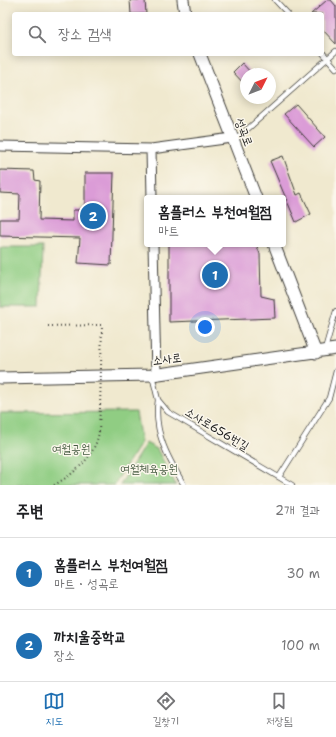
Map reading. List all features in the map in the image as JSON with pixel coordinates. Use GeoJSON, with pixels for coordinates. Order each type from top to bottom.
{"type":"FeatureCollection","features":[{"type":"Feature","properties":{"kind":"street"},"geometry":{"type":"LineString","coordinates":[[183,0],[185,12]]}},
{"type":"Feature","properties":{"kind":"street","name":"성곡로"},"geometry":{"type":"LineString","coordinates":[[201,56],[255,195]]}},
{"type":"Feature","properties":{"kind":"street"},"geometry":{"type":"LineString","coordinates":[[0,146],[151,149],[233,140]]}},
{"type":"Feature","properties":{"kind":"street"},"geometry":{"type":"LineString","coordinates":[[151,149],[152,195]]}},
{"type":"Feature","properties":{"kind":"street"},"geometry":{"type":"LineString","coordinates":[[153,247],[154,374]]}},
{"type":"Feature","properties":{"kind":"street"},"geometry":{"type":"LineString","coordinates":[[275,247],[320,352]]}},
{"type":"Feature","properties":{"kind":"street","name":"소사로"},"geometry":{"type":"LineString","coordinates":[[0,378],[154,374],[336,349]]}},
{"type":"Feature","properties":{"kind":"lane"},"geometry":{"type":"LineString","coordinates":[[276,0],[286,12]]}},
{"type":"Feature","properties":{"kind":"lane"},"geometry":{"type":"LineString","coordinates":[[233,140],[336,51]]}},
{"type":"Feature","properties":{"kind":"lane"},"geometry":{"type":"LineString","coordinates":[[324,54],[336,68]]}},
{"type":"Feature","properties":{"kind":"lane"},"geometry":{"type":"LineString","coordinates":[[320,352],[336,311]]}},
{"type":"Feature","properties":{"kind":"lane"},"geometry":{"type":"LineString","coordinates":[[279,478],[329,398],[336,371]]}},
{"type":"Feature","properties":{"kind":"lane"},"geometry":{"type":"LineString","coordinates":[[154,374],[158,400],[156,415],[161,444],[184,485]]}},
{"type":"Feature","properties":{"kind":"lane","name":"소사로656번길"},"geometry":{"type":"LineString","coordinates":[[158,400],[168,412],[292,485]]}},
{"type":"Feature","properties":{"kind":"path"},"geometry":{"type":"LineString","coordinates":[[48,326],[102,326],[98,438],[94,443],[91,454],[81,466],[54,485]]}},
{"type":"Feature","properties":{"kind":"green space"},"geometry":{"type":"Polygon","coordinates":[[[0,247],[43,247],[41,307],[0,307],[0,247]]]}},
{"type":"Feature","properties":{"kind":"green space","name":"여월공원"},"geometry":{"type":"Polygon","coordinates":[[[136,412],[141,442],[114,485],[0,485],[0,413],[136,412]]]}},
{"type":"Feature","properties":{"kind":"green space","name":"여월체육공원"},"geometry":{"type":"Polygon","coordinates":[[[146,443],[157,449],[176,485],[120,485],[146,443]]]}},
{"type":"Feature","properties":{"kind":"building"},"geometry":{"type":"Polygon","coordinates":[[[130,0],[145,0],[146,12],[131,12],[130,0]]]}},
{"type":"Feature","properties":{"kind":"building"},"geometry":{"type":"Polygon","coordinates":[[[327,0],[331,0],[336,6],[336,44],[324,31],[324,12],[313,12],[327,0]]]}},
{"type":"Feature","properties":{"kind":"building"},"geometry":{"type":"Polygon","coordinates":[[[242,63],[247,68],[240,68],[240,80],[233,72],[242,63]]]}},
{"type":"Feature","properties":{"kind":"building"},"geometry":{"type":"Polygon","coordinates":[[[296,104],[325,137],[314,147],[284,114],[296,104]]]}},
{"type":"Feature","properties":{"kind":"building"},"geometry":{"type":"Polygon","coordinates":[[[283,156],[297,195],[301,193],[311,214],[296,222],[286,199],[286,195],[284,195],[270,161],[283,156]]]}},
{"type":"Feature","properties":{"kind":"building"},"geometry":{"type":"Polygon","coordinates":[[[0,170],[34,171],[35,180],[40,181],[39,220],[73,221],[73,210],[85,210],[85,173],[114,173],[111,265],[78,263],[80,238],[0,236],[0,219],[19,219],[20,194],[0,193],[0,170]]]}},
{"type":"Feature","properties":{"kind":"building"},"geometry":{"type":"Polygon","coordinates":[[[169,247],[257,247],[260,254],[261,296],[274,299],[275,318],[169,322],[169,247]]]}},
{"type":"Feature","properties":{"kind":"place","name":"까치울중학교"},"geometry":{"type":"Point","coordinates":[93,216]}},
{"type":"Feature","properties":{"kind":"place","name":"홈플러스 부천여월점"},"geometry":{"type":"Point","coordinates":[215,275]}}]}
